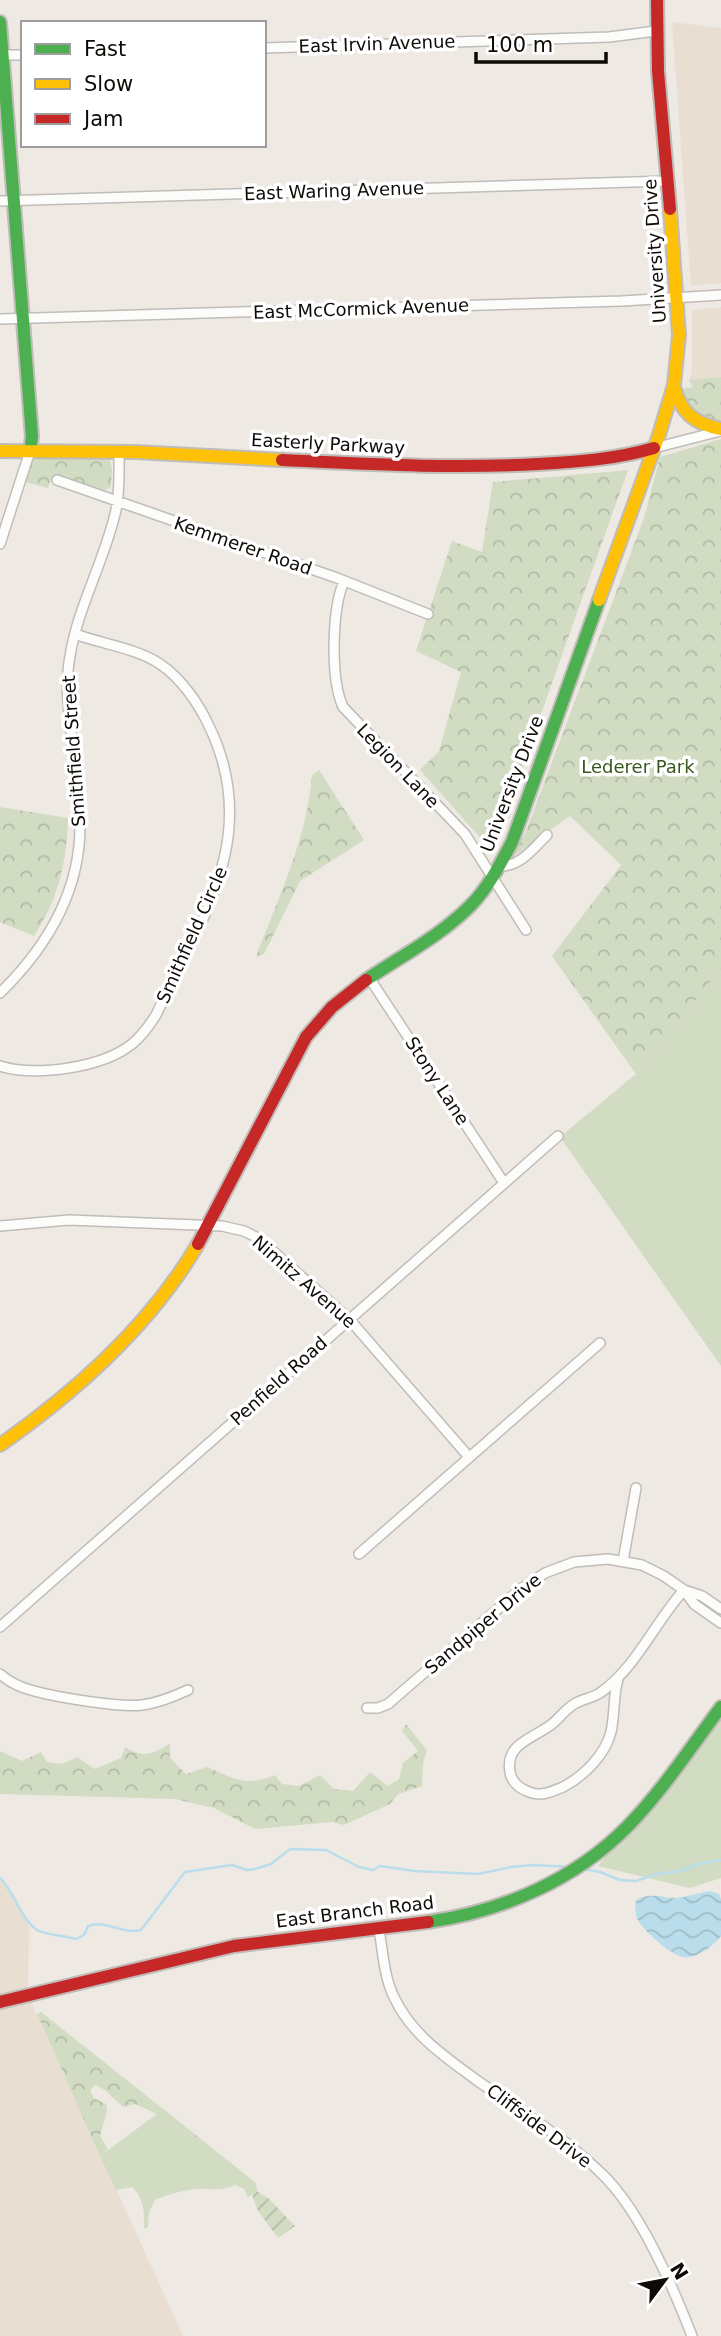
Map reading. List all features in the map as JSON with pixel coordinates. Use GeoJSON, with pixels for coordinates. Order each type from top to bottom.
{"type":"FeatureCollection","features":[{"type":"Feature","properties":{"kind":"main road","name":"University Drive"},"geometry":{"type":"LineString","coordinates":[[0,1445],[75,1390],[118,1348],[181,1271],[209,1226],[306,1037],[325,1013],[344,996],[446,928],[470,906],[492,878],[512,842],[654,448],[674,385],[679,335],[678,298],[656,31],[657,0]]}},
{"type":"Feature","properties":{"kind":"main road"},"geometry":{"type":"LineString","coordinates":[[0,22],[32,437],[30,451]]}},
{"type":"Feature","properties":{"kind":"main road"},"geometry":{"type":"LineString","coordinates":[[674,385],[679,404],[690,418],[703,426],[721,430]]}},
{"type":"Feature","properties":{"kind":"main road","name":"Easterly Parkway"},"geometry":{"type":"LineString","coordinates":[[0,451],[119,451],[414,466],[465,466],[572,461],[639,453],[654,448]]}},
{"type":"Feature","properties":{"kind":"main road","name":"East Branch Road"},"geometry":{"type":"LineString","coordinates":[[0,2002],[234,1946],[379,1930],[511,1902],[554,1882],[598,1854],[617,1838],[649,1804],[721,1707]]}},
{"type":"Feature","properties":{"kind":"street","name":"East Irvin Avenue"},"geometry":{"type":"LineString","coordinates":[[266,48],[609,37],[656,31]]}},
{"type":"Feature","properties":{"kind":"street"},"geometry":{"type":"LineString","coordinates":[[1,55],[21,55]]}},
{"type":"Feature","properties":{"kind":"street","name":"East Waring Avenue"},"geometry":{"type":"LineString","coordinates":[[0,201],[667,181]]}},
{"type":"Feature","properties":{"kind":"street","name":"East McCormick Avenue"},"geometry":{"type":"LineString","coordinates":[[0,319],[721,295]]}},
{"type":"Feature","properties":{"kind":"street"},"geometry":{"type":"LineString","coordinates":[[654,448],[721,430]]}},
{"type":"Feature","properties":{"kind":"street"},"geometry":{"type":"LineString","coordinates":[[0,544],[30,451]]}},
{"type":"Feature","properties":{"kind":"street","name":"Smithfield Street"},"geometry":{"type":"LineString","coordinates":[[0,993],[30,962],[52,930],[65,904],[76,867],[80,813],[67,687],[69,659],[117,502],[119,451]]}},
{"type":"Feature","properties":{"kind":"street","name":"Kemmerer Road"},"geometry":{"type":"LineString","coordinates":[[57,480],[344,581],[428,614]]}},
{"type":"Feature","properties":{"kind":"street","name":"Legion Lane"},"geometry":{"type":"LineString","coordinates":[[344,581],[337,602],[335,622],[337,685],[343,707],[464,834],[526,930]]}},
{"type":"Feature","properties":{"kind":"street","name":"Smithfield Circle"},"geometry":{"type":"LineString","coordinates":[[0,1066],[35,1070],[100,1061],[131,1045],[156,1015],[217,887],[228,848],[230,804],[223,761],[206,720],[190,695],[171,673],[159,664],[75,634]]}},
{"type":"Feature","properties":{"kind":"street"},"geometry":{"type":"LineString","coordinates":[[499,866],[521,860],[547,835]]}},
{"type":"Feature","properties":{"kind":"street","name":"Stony Lane"},"geometry":{"type":"LineString","coordinates":[[370,979],[504,1183]]}},
{"type":"Feature","properties":{"kind":"street","name":"Penfield Road"},"geometry":{"type":"LineString","coordinates":[[0,1627],[558,1136]]}},
{"type":"Feature","properties":{"kind":"street","name":"Nimitz Avenue"},"geometry":{"type":"LineString","coordinates":[[0,1226],[69,1220],[209,1226],[230,1227],[258,1238],[349,1319],[469,1457]]}},
{"type":"Feature","properties":{"kind":"street"},"geometry":{"type":"LineString","coordinates":[[359,1554],[600,1343]]}},
{"type":"Feature","properties":{"kind":"street"},"geometry":{"type":"LineString","coordinates":[[623,1561],[636,1488]]}},
{"type":"Feature","properties":{"kind":"street","name":"Sandpiper Drive"},"geometry":{"type":"LineString","coordinates":[[367,1708],[388,1704],[537,1576],[573,1562],[608,1559],[651,1569],[684,1590],[702,1595],[721,1609]]}},
{"type":"Feature","properties":{"kind":"street"},"geometry":{"type":"LineString","coordinates":[[618,1679],[611,1731],[598,1758],[569,1784],[544,1794],[531,1793],[521,1788],[511,1777],[509,1761],[513,1751],[520,1743],[553,1724],[574,1704],[598,1694],[618,1679],[684,1590]]}},
{"type":"Feature","properties":{"kind":"street","name":"Sandpiper Drive"},"geometry":{"type":"LineString","coordinates":[[684,1590],[694,1604],[721,1623]]}},
{"type":"Feature","properties":{"kind":"street"},"geometry":{"type":"LineString","coordinates":[[0,1674],[35,1692],[123,1705],[162,1702],[188,1690]]}},
{"type":"Feature","properties":{"kind":"street"},"geometry":{"type":"LineString","coordinates":[[587,1699],[613,1702]]}},
{"type":"Feature","properties":{"kind":"street","name":"Cliffside Drive"},"geometry":{"type":"LineString","coordinates":[[379,1930],[388,1984],[401,2012],[443,2055],[589,2163],[613,2186],[637,2218],[692,2336]]}},
{"type":"Feature","properties":{"kind":"shaded area"},"geometry":{"type":"Polygon","coordinates":[[[672,22],[721,28],[721,283],[691,286],[672,22]]]}},
{"type":"Feature","properties":{"kind":"shaded area"},"geometry":{"type":"Polygon","coordinates":[[[721,307],[721,377],[689,380],[692,371],[692,310],[721,307]]]}},
{"type":"Feature","properties":{"kind":"shaded area"},"geometry":{"type":"Polygon","coordinates":[[[0,1878],[14,1895],[29,1922],[28,1995],[183,2336],[0,2336],[0,1878]]]}},
{"type":"Feature","properties":{"kind":"green space"},"geometry":{"type":"Polygon","coordinates":[[[721,377],[721,422],[700,421],[684,406],[681,389],[693,387],[689,380],[721,377]]]}},
{"type":"Feature","properties":{"kind":"green space","name":"Lederer Park"},"geometry":{"type":"Polygon","coordinates":[[[721,439],[721,969],[636,1074],[552,956],[621,865],[570,816],[514,856],[526,831],[644,518],[660,457],[721,439]]]}},
{"type":"Feature","properties":{"kind":"green space"},"geometry":{"type":"Polygon","coordinates":[[[37,457],[110,460],[111,487],[102,491],[58,476],[51,478],[48,488],[25,482],[32,462],[37,457]]]}},
{"type":"Feature","properties":{"kind":"green space"},"geometry":{"type":"Polygon","coordinates":[[[628,470],[491,850],[420,770],[439,751],[461,672],[416,651],[452,541],[482,552],[493,482],[628,470]]]}},
{"type":"Feature","properties":{"kind":"green space"},"geometry":{"type":"Polygon","coordinates":[[[319,770],[364,840],[300,881],[264,954],[256,957],[298,845],[312,775],[319,770]]]}},
{"type":"Feature","properties":{"kind":"green space"},"geometry":{"type":"Polygon","coordinates":[[[0,807],[68,818],[66,850],[60,880],[34,936],[0,922],[0,807]]]}},
{"type":"Feature","properties":{"kind":"green space"},"geometry":{"type":"Polygon","coordinates":[[[721,969],[721,1366],[560,1137],[636,1074],[721,969]]]}},
{"type":"Feature","properties":{"kind":"green space"},"geometry":{"type":"Polygon","coordinates":[[[721,1707],[721,1878],[690,1888],[598,1866],[649,1804],[721,1707]]]}},
{"type":"Feature","properties":{"kind":"green space"},"geometry":{"type":"Polygon","coordinates":[[[406,1724],[427,1750],[423,1763],[422,1786],[398,1794],[390,1804],[344,1825],[332,1822],[255,1829],[214,1808],[175,1799],[0,1794],[0,1751],[22,1761],[41,1752],[47,1762],[62,1764],[77,1757],[95,1769],[121,1758],[125,1747],[148,1754],[170,1744],[170,1758],[186,1774],[207,1767],[240,1780],[265,1779],[275,1775],[282,1784],[299,1786],[320,1775],[334,1789],[353,1791],[370,1772],[388,1786],[399,1779],[403,1763],[418,1751],[402,1731],[406,1724]]]}},
{"type":"Feature","properties":{"kind":"green space"},"geometry":{"type":"Polygon","coordinates":[[[41,2012],[207,2144],[135,2104],[123,2107],[105,2090],[95,2085],[90,2091],[94,2098],[106,2104],[107,2111],[100,2136],[108,2149],[100,2156],[37,2014],[41,2012]]]}},
{"type":"Feature","properties":{"kind":"green space"},"geometry":{"type":"Polygon","coordinates":[[[157,2114],[207,2144],[256,2183],[257,2191],[248,2197],[244,2189],[235,2185],[222,2189],[194,2189],[172,2194],[155,2200],[149,2212],[148,2227],[144,2229],[144,2212],[139,2197],[132,2187],[116,2190],[100,2156],[157,2114]]]}},
{"type":"Feature","properties":{"kind":"green space"},"geometry":{"type":"Polygon","coordinates":[[[257,2191],[269,2199],[295,2226],[278,2238],[258,2211],[252,2195],[257,2191]]]}},
{"type":"Feature","properties":{"kind":"water"},"geometry":{"type":"Polygon","coordinates":[[[710,1891],[719,1894],[721,1899],[721,1936],[699,1954],[683,1957],[665,1948],[637,1917],[636,1900],[641,1898],[675,1898],[710,1891]]]}},
{"type":"Feature","properties":{"kind":"waterway"},"geometry":{"type":"LineString","coordinates":[[0,1878],[26,1919],[37,1930],[76,1939],[84,1935],[88,1926],[95,1924],[128,1931],[141,1930],[185,1872],[232,1865],[247,1870],[255,1869],[271,1864],[290,1849],[326,1850],[359,1867],[373,1870],[380,1866],[414,1871],[478,1874],[534,1865],[569,1867]]}},
{"type":"Feature","properties":{"kind":"waterway"},"geometry":{"type":"LineString","coordinates":[[583,1869],[620,1880],[636,1881],[721,1860]]}},
{"type":"Feature","properties":{"kind":"traffic: fast"},"geometry":{"type":"LineString","coordinates":[[0,22],[32,437],[30,451]]}},
{"type":"Feature","properties":{"kind":"traffic: fast"},"geometry":{"type":"LineString","coordinates":[[366,980],[433,937],[458,917],[493,876],[512,842],[599,600]]}},
{"type":"Feature","properties":{"kind":"traffic: fast"},"geometry":{"type":"LineString","coordinates":[[428,1922],[456,1917],[510,1901],[536,1890],[585,1862],[641,1812],[721,1707]]}},
{"type":"Feature","properties":{"kind":"traffic: slow"},"geometry":{"type":"LineString","coordinates":[[599,600],[658,438],[674,385],[679,335],[670,209]]}},
{"type":"Feature","properties":{"kind":"traffic: slow"},"geometry":{"type":"LineString","coordinates":[[674,387],[690,416],[721,429]]}},
{"type":"Feature","properties":{"kind":"traffic: slow"},"geometry":{"type":"LineString","coordinates":[[0,451],[136,452],[282,460]]}},
{"type":"Feature","properties":{"kind":"traffic: slow"},"geometry":{"type":"LineString","coordinates":[[0,1445],[57,1402],[110,1355],[158,1302],[198,1244]]}},
{"type":"Feature","properties":{"kind":"traffic: jam"},"geometry":{"type":"LineString","coordinates":[[657,0],[658,71],[670,209]]}},
{"type":"Feature","properties":{"kind":"traffic: jam"},"geometry":{"type":"LineString","coordinates":[[282,460],[410,465],[506,465],[597,459],[654,448]]}},
{"type":"Feature","properties":{"kind":"traffic: jam"},"geometry":{"type":"LineString","coordinates":[[198,1244],[306,1037],[332,1007],[366,980]]}},
{"type":"Feature","properties":{"kind":"traffic: jam"},"geometry":{"type":"LineString","coordinates":[[0,2002],[234,1946],[428,1922]]}}]}
